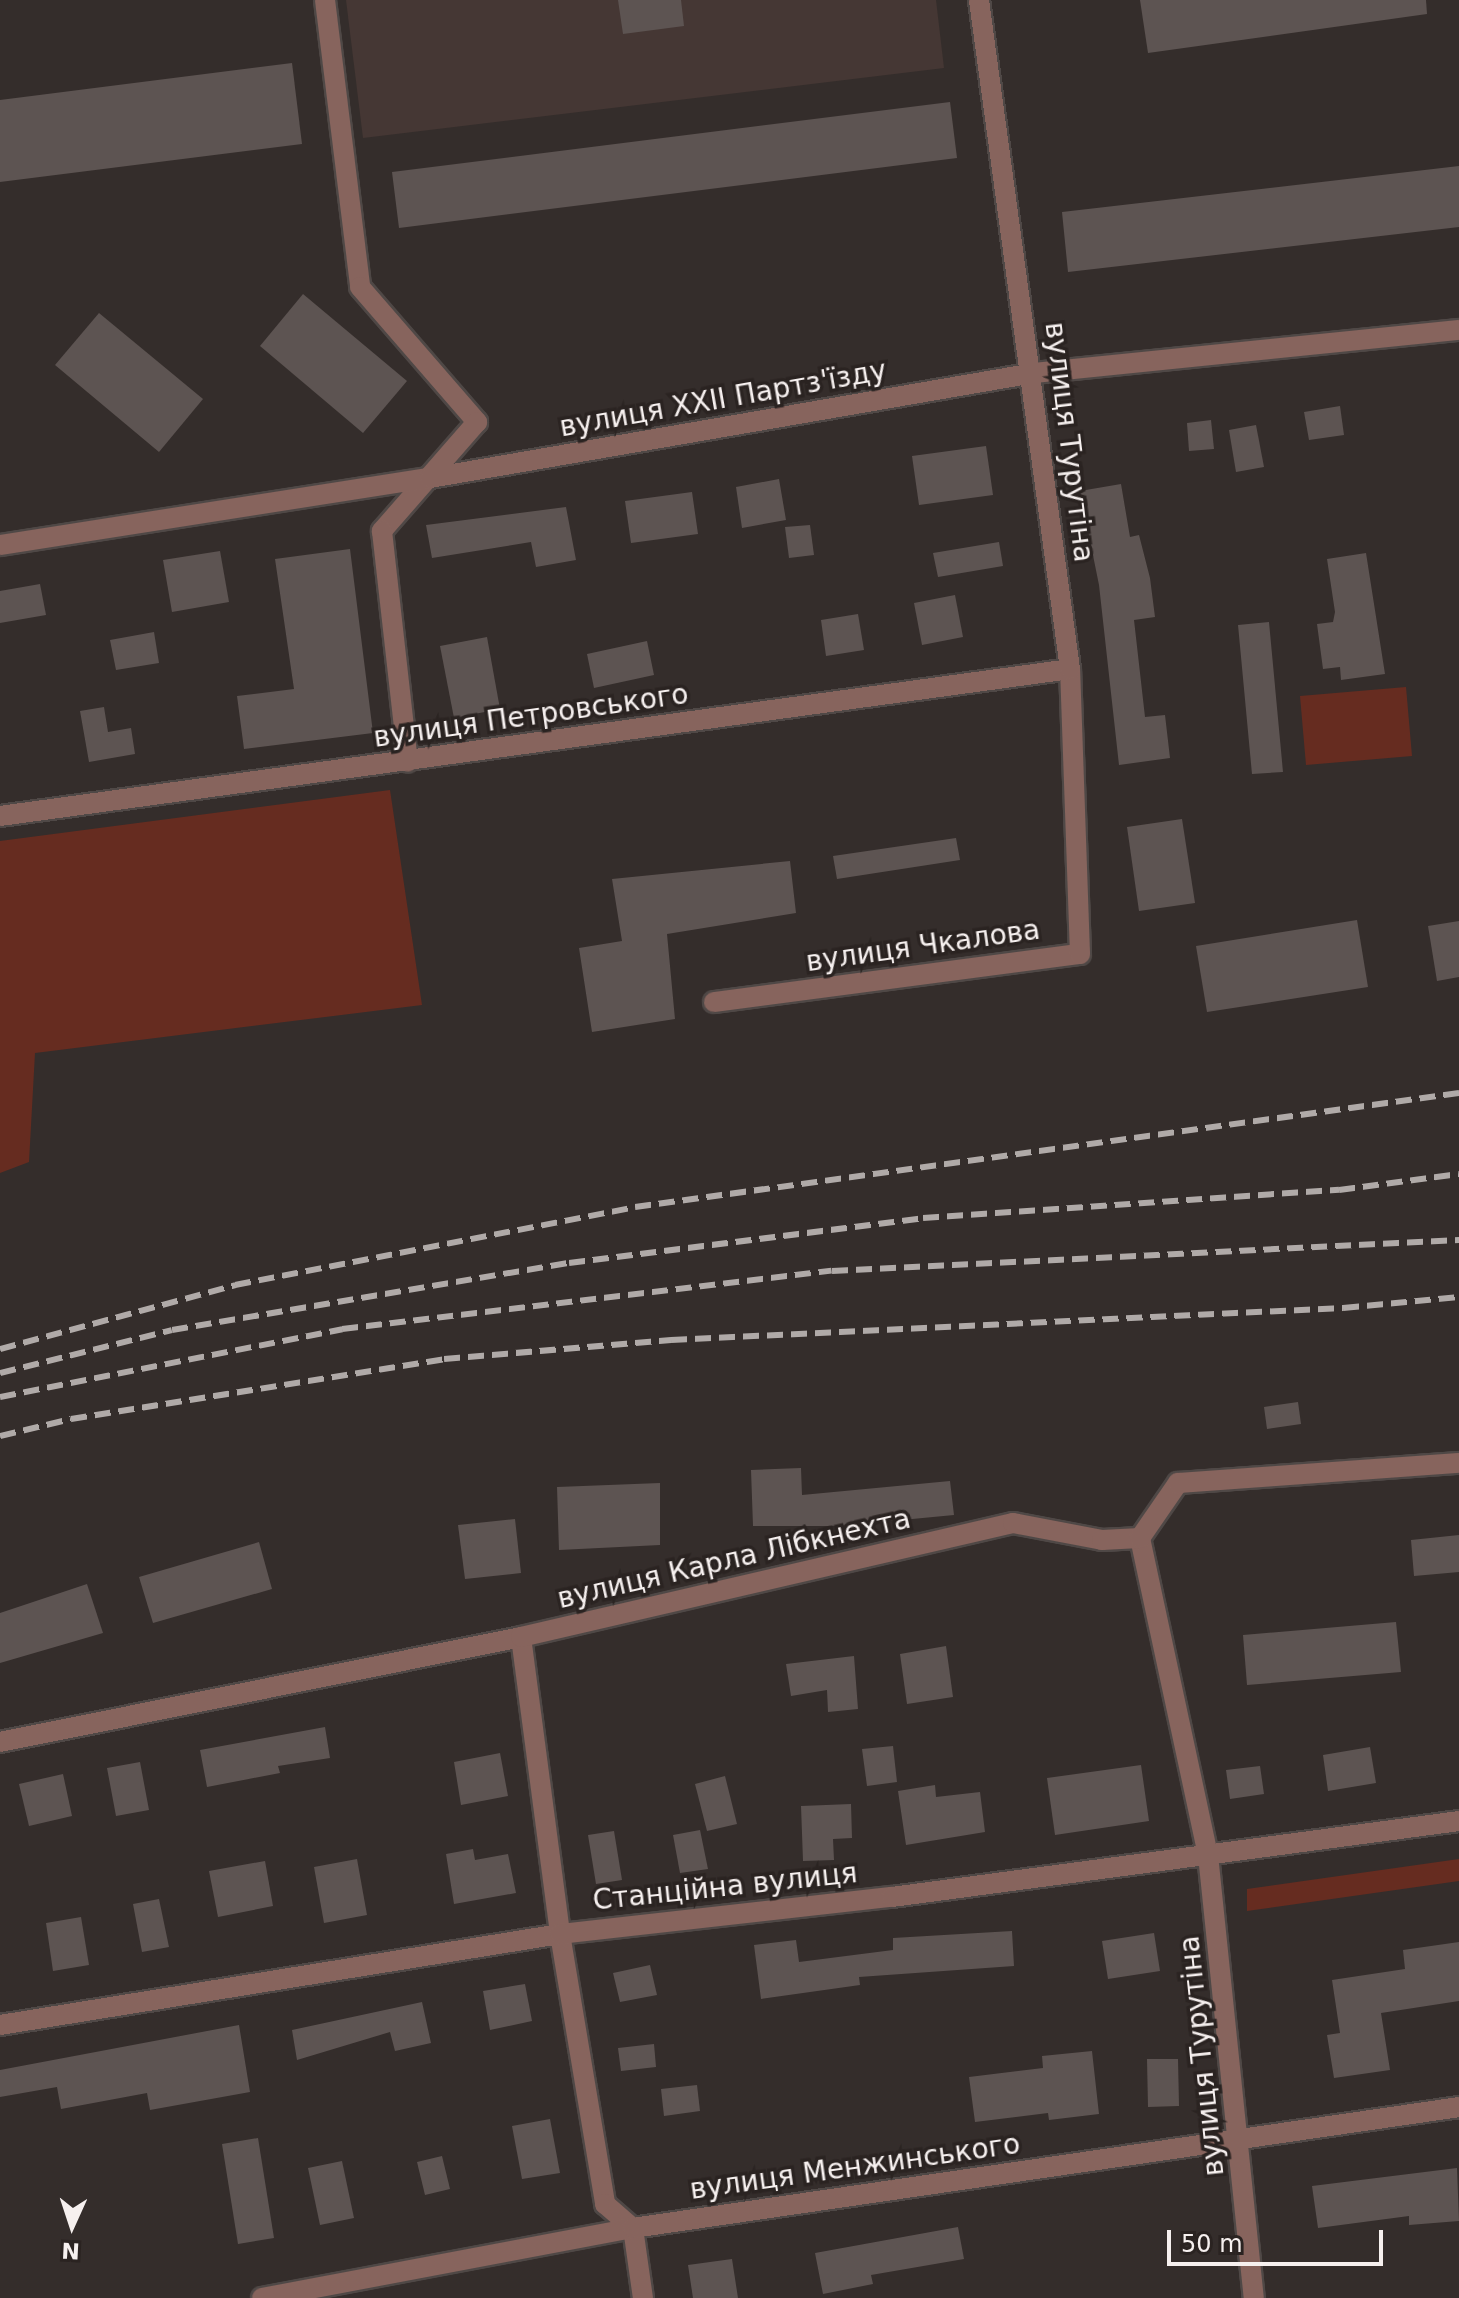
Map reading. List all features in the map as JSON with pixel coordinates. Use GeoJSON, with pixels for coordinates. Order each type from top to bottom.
{"type":"FeatureCollection","features":[{"type":"Feature","properties":{"kind":"street"},"geometry":{"type":"LineString","coordinates":[[325,0],[360,287],[477,422],[382,531],[408,762]]}},
{"type":"Feature","properties":{"kind":"street","name":"вулиця Турутіна"},"geometry":{"type":"LineString","coordinates":[[979,0],[1034,373],[1070,669],[1079,893]]}},
{"type":"Feature","properties":{"kind":"street","name":"вулиця XXII Партз'їзду"},"geometry":{"type":"LineString","coordinates":[[0,545],[430,478],[1034,373],[1459,330]]}},
{"type":"Feature","properties":{"kind":"street","name":"вулиця Петровського"},"geometry":{"type":"LineString","coordinates":[[0,816],[1070,669]]}},
{"type":"Feature","properties":{"kind":"street","name":"вулиця Чкалова"},"geometry":{"type":"LineString","coordinates":[[714,1002],[1080,954],[1079,893]]}},
{"type":"Feature","properties":{"kind":"street"},"geometry":{"type":"LineString","coordinates":[[1140,1538],[1178,1483],[1459,1463]]}},
{"type":"Feature","properties":{"kind":"street","name":"вулиця Карла Лібкнехта"},"geometry":{"type":"LineString","coordinates":[[0,1742],[521,1637],[1013,1523],[1102,1540],[1140,1538]]}},
{"type":"Feature","properties":{"kind":"street","name":"вулиця Турутіна"},"geometry":{"type":"LineString","coordinates":[[1140,1538],[1208,1855],[1240,2139],[1254,2298]]}},
{"type":"Feature","properties":{"kind":"street"},"geometry":{"type":"LineString","coordinates":[[521,1637],[560,1934],[605,2204],[633,2228],[643,2298]]}},
{"type":"Feature","properties":{"kind":"street","name":"Станційна вулиця"},"geometry":{"type":"LineString","coordinates":[[0,2025],[560,1934],[1208,1855],[1459,1821]]}},
{"type":"Feature","properties":{"kind":"street","name":"вулиця Менжинського"},"geometry":{"type":"LineString","coordinates":[[262,2298],[633,2228],[1459,2107]]}},
{"type":"Feature","properties":{"kind":"shaded area"},"geometry":{"type":"Polygon","coordinates":[[[346,0],[936,0],[944,68],[363,138],[346,0]]]}},
{"type":"Feature","properties":{"kind":"shaded area"},"geometry":{"type":"Polygon","coordinates":[[[1406,687],[1412,756],[1306,765],[1300,696],[1406,687]]]}},
{"type":"Feature","properties":{"kind":"shaded area"},"geometry":{"type":"Polygon","coordinates":[[[390,790],[422,1005],[35,1053],[29,1162],[0,1173],[0,841],[390,790]]]}},
{"type":"Feature","properties":{"kind":"shaded area"},"geometry":{"type":"Polygon","coordinates":[[[1459,1859],[1459,1881],[1247,1911],[1247,1889],[1459,1859]]]}},
{"type":"Feature","properties":{"kind":"building"},"geometry":{"type":"Polygon","coordinates":[[[618,0],[681,0],[684,26],[623,34],[618,0]]]}},
{"type":"Feature","properties":{"kind":"building"},"geometry":{"type":"Polygon","coordinates":[[[1140,0],[1426,0],[1427,14],[1148,53],[1140,0]]]}},
{"type":"Feature","properties":{"kind":"building"},"geometry":{"type":"Polygon","coordinates":[[[292,63],[302,144],[0,182],[0,100],[292,63]]]}},
{"type":"Feature","properties":{"kind":"building"},"geometry":{"type":"Polygon","coordinates":[[[950,102],[957,158],[399,228],[392,172],[950,102]]]}},
{"type":"Feature","properties":{"kind":"building"},"geometry":{"type":"Polygon","coordinates":[[[1459,166],[1459,227],[1068,272],[1062,212],[1459,166]]]}},
{"type":"Feature","properties":{"kind":"building"},"geometry":{"type":"Polygon","coordinates":[[[303,294],[407,381],[363,433],[260,346],[303,294]]]}},
{"type":"Feature","properties":{"kind":"building"},"geometry":{"type":"Polygon","coordinates":[[[99,313],[203,399],[159,452],[55,365],[99,313]]]}},
{"type":"Feature","properties":{"kind":"building"},"geometry":{"type":"Polygon","coordinates":[[[1340,406],[1344,435],[1309,440],[1304,412],[1340,406]]]}},
{"type":"Feature","properties":{"kind":"building"},"geometry":{"type":"Polygon","coordinates":[[[1211,420],[1214,449],[1189,451],[1187,423],[1211,420]]]}},
{"type":"Feature","properties":{"kind":"building"},"geometry":{"type":"Polygon","coordinates":[[[1256,425],[1264,467],[1236,472],[1229,430],[1256,425]]]}},
{"type":"Feature","properties":{"kind":"building"},"geometry":{"type":"Polygon","coordinates":[[[986,446],[993,495],[919,505],[912,456],[986,446]]]}},
{"type":"Feature","properties":{"kind":"building"},"geometry":{"type":"Polygon","coordinates":[[[779,479],[786,520],[742,528],[736,487],[779,479]]]}},
{"type":"Feature","properties":{"kind":"building"},"geometry":{"type":"Polygon","coordinates":[[[1121,484],[1130,537],[1139,535],[1150,578],[1155,617],[1134,620],[1145,717],[1165,715],[1170,758],[1119,765],[1099,585],[1080,491],[1121,484]]]}},
{"type":"Feature","properties":{"kind":"building"},"geometry":{"type":"Polygon","coordinates":[[[692,492],[698,534],[631,543],[625,501],[692,492]]]}},
{"type":"Feature","properties":{"kind":"building"},"geometry":{"type":"Polygon","coordinates":[[[566,507],[576,560],[536,567],[531,542],[432,558],[426,525],[566,507]]]}},
{"type":"Feature","properties":{"kind":"building"},"geometry":{"type":"Polygon","coordinates":[[[810,525],[814,555],[789,558],[785,527],[810,525]]]}},
{"type":"Feature","properties":{"kind":"building"},"geometry":{"type":"Polygon","coordinates":[[[999,542],[1003,566],[938,577],[933,553],[999,542]]]}},
{"type":"Feature","properties":{"kind":"building"},"geometry":{"type":"Polygon","coordinates":[[[350,549],[373,733],[244,749],[237,696],[294,689],[275,559],[350,549]]]}},
{"type":"Feature","properties":{"kind":"building"},"geometry":{"type":"Polygon","coordinates":[[[220,551],[229,602],[172,612],[163,560],[220,551]]]}},
{"type":"Feature","properties":{"kind":"building"},"geometry":{"type":"Polygon","coordinates":[[[1366,553],[1385,674],[1341,680],[1340,667],[1323,669],[1317,624],[1333,622],[1335,612],[1327,559],[1366,553]]]}},
{"type":"Feature","properties":{"kind":"building"},"geometry":{"type":"Polygon","coordinates":[[[40,584],[46,615],[0,623],[0,591],[40,584]]]}},
{"type":"Feature","properties":{"kind":"building"},"geometry":{"type":"Polygon","coordinates":[[[955,595],[963,637],[922,645],[914,603],[955,595]]]}},
{"type":"Feature","properties":{"kind":"building"},"geometry":{"type":"Polygon","coordinates":[[[858,614],[864,650],[826,656],[821,620],[858,614]]]}},
{"type":"Feature","properties":{"kind":"building"},"geometry":{"type":"Polygon","coordinates":[[[1269,622],[1283,772],[1252,774],[1238,625],[1269,622]]]}},
{"type":"Feature","properties":{"kind":"building"},"geometry":{"type":"Polygon","coordinates":[[[154,632],[159,663],[116,670],[110,640],[154,632]]]}},
{"type":"Feature","properties":{"kind":"building"},"geometry":{"type":"Polygon","coordinates":[[[487,637],[500,709],[454,718],[440,646],[487,637]]]}},
{"type":"Feature","properties":{"kind":"building"},"geometry":{"type":"Polygon","coordinates":[[[647,641],[654,675],[594,688],[587,654],[647,641]]]}},
{"type":"Feature","properties":{"kind":"building"},"geometry":{"type":"Polygon","coordinates":[[[104,707],[108,732],[131,728],[135,754],[89,762],[80,711],[104,707]]]}},
{"type":"Feature","properties":{"kind":"building"},"geometry":{"type":"Polygon","coordinates":[[[1182,819],[1195,903],[1139,911],[1127,827],[1182,819]]]}},
{"type":"Feature","properties":{"kind":"building"},"geometry":{"type":"Polygon","coordinates":[[[956,838],[960,860],[837,879],[833,856],[956,838]]]}},
{"type":"Feature","properties":{"kind":"building"},"geometry":{"type":"Polygon","coordinates":[[[790,861],[796,913],[667,934],[675,1019],[592,1032],[579,948],[622,941],[612,879],[790,861]]]}},
{"type":"Feature","properties":{"kind":"building"},"geometry":{"type":"Polygon","coordinates":[[[1357,920],[1368,987],[1207,1012],[1196,946],[1357,920]]]}},
{"type":"Feature","properties":{"kind":"building"},"geometry":{"type":"Polygon","coordinates":[[[1459,921],[1459,977],[1437,981],[1428,926],[1459,921]]]}},
{"type":"Feature","properties":{"kind":"building"},"geometry":{"type":"Polygon","coordinates":[[[1298,1402],[1301,1424],[1267,1429],[1264,1407],[1298,1402]]]}},
{"type":"Feature","properties":{"kind":"building"},"geometry":{"type":"Polygon","coordinates":[[[801,1468],[802,1495],[950,1481],[954,1515],[839,1526],[753,1526],[751,1470],[801,1468]]]}},
{"type":"Feature","properties":{"kind":"building"},"geometry":{"type":"Polygon","coordinates":[[[660,1483],[660,1545],[559,1550],[557,1487],[660,1483]]]}},
{"type":"Feature","properties":{"kind":"building"},"geometry":{"type":"Polygon","coordinates":[[[515,1519],[521,1573],[465,1579],[458,1525],[515,1519]]]}},
{"type":"Feature","properties":{"kind":"building"},"geometry":{"type":"Polygon","coordinates":[[[1459,1535],[1459,1572],[1414,1576],[1411,1540],[1459,1535]]]}},
{"type":"Feature","properties":{"kind":"building"},"geometry":{"type":"Polygon","coordinates":[[[259,1542],[272,1589],[153,1623],[139,1577],[259,1542]]]}},
{"type":"Feature","properties":{"kind":"building"},"geometry":{"type":"Polygon","coordinates":[[[87,1584],[103,1633],[0,1663],[0,1613],[87,1584]]]}},
{"type":"Feature","properties":{"kind":"building"},"geometry":{"type":"Polygon","coordinates":[[[1396,1622],[1401,1672],[1247,1685],[1243,1635],[1396,1622]]]}},
{"type":"Feature","properties":{"kind":"building"},"geometry":{"type":"Polygon","coordinates":[[[946,1646],[953,1697],[907,1704],[900,1654],[946,1646]]]}},
{"type":"Feature","properties":{"kind":"building"},"geometry":{"type":"Polygon","coordinates":[[[854,1656],[858,1709],[828,1712],[827,1690],[791,1696],[786,1664],[854,1656]]]}},
{"type":"Feature","properties":{"kind":"building"},"geometry":{"type":"Polygon","coordinates":[[[325,1727],[330,1758],[278,1766],[280,1773],[207,1787],[200,1750],[325,1727]]]}},
{"type":"Feature","properties":{"kind":"building"},"geometry":{"type":"Polygon","coordinates":[[[893,1746],[897,1782],[867,1786],[862,1749],[893,1746]]]}},
{"type":"Feature","properties":{"kind":"building"},"geometry":{"type":"Polygon","coordinates":[[[1370,1747],[1376,1783],[1328,1791],[1323,1755],[1370,1747]]]}},
{"type":"Feature","properties":{"kind":"building"},"geometry":{"type":"Polygon","coordinates":[[[500,1753],[508,1796],[461,1805],[454,1762],[500,1753]]]}},
{"type":"Feature","properties":{"kind":"building"},"geometry":{"type":"Polygon","coordinates":[[[140,1762],[149,1810],[116,1816],[107,1768],[140,1762]]]}},
{"type":"Feature","properties":{"kind":"building"},"geometry":{"type":"Polygon","coordinates":[[[1141,1765],[1149,1821],[1055,1835],[1047,1778],[1141,1765]]]}},
{"type":"Feature","properties":{"kind":"building"},"geometry":{"type":"Polygon","coordinates":[[[1260,1766],[1264,1794],[1230,1799],[1226,1770],[1260,1766]]]}},
{"type":"Feature","properties":{"kind":"building"},"geometry":{"type":"Polygon","coordinates":[[[63,1774],[72,1816],[29,1826],[19,1784],[63,1774]]]}},
{"type":"Feature","properties":{"kind":"building"},"geometry":{"type":"Polygon","coordinates":[[[725,1776],[737,1824],[707,1831],[695,1784],[725,1776]]]}},
{"type":"Feature","properties":{"kind":"building"},"geometry":{"type":"Polygon","coordinates":[[[935,1785],[936,1797],[980,1792],[985,1832],[906,1845],[898,1791],[935,1785]]]}},
{"type":"Feature","properties":{"kind":"building"},"geometry":{"type":"Polygon","coordinates":[[[851,1804],[852,1838],[833,1839],[834,1860],[803,1861],[801,1806],[851,1804]]]}},
{"type":"Feature","properties":{"kind":"building"},"geometry":{"type":"Polygon","coordinates":[[[700,1830],[708,1869],[680,1873],[673,1835],[700,1830]]]}},
{"type":"Feature","properties":{"kind":"building"},"geometry":{"type":"Polygon","coordinates":[[[614,1831],[622,1880],[596,1884],[588,1835],[614,1831]]]}},
{"type":"Feature","properties":{"kind":"building"},"geometry":{"type":"Polygon","coordinates":[[[473,1849],[475,1860],[508,1854],[516,1893],[454,1904],[446,1854],[473,1849]]]}},
{"type":"Feature","properties":{"kind":"building"},"geometry":{"type":"Polygon","coordinates":[[[357,1859],[367,1915],[324,1923],[314,1867],[357,1859]]]}},
{"type":"Feature","properties":{"kind":"building"},"geometry":{"type":"Polygon","coordinates":[[[265,1861],[273,1906],[218,1917],[209,1871],[265,1861]]]}},
{"type":"Feature","properties":{"kind":"building"},"geometry":{"type":"Polygon","coordinates":[[[159,1899],[169,1947],[142,1952],[133,1904],[159,1899]]]}},
{"type":"Feature","properties":{"kind":"building"},"geometry":{"type":"Polygon","coordinates":[[[81,1917],[89,1965],[53,1971],[46,1923],[81,1917]]]}},
{"type":"Feature","properties":{"kind":"building"},"geometry":{"type":"Polygon","coordinates":[[[1012,1931],[1014,1966],[859,1977],[860,1985],[761,1999],[754,1945],[796,1940],[799,1962],[893,1950],[893,1938],[1012,1931]]]}},
{"type":"Feature","properties":{"kind":"building"},"geometry":{"type":"Polygon","coordinates":[[[1154,1933],[1160,1971],[1108,1979],[1102,1941],[1154,1933]]]}},
{"type":"Feature","properties":{"kind":"building"},"geometry":{"type":"Polygon","coordinates":[[[1459,1942],[1459,2001],[1381,2013],[1390,2070],[1334,2078],[1327,2035],[1340,2033],[1332,1980],[1405,1969],[1403,1950],[1459,1942]]]}},
{"type":"Feature","properties":{"kind":"building"},"geometry":{"type":"Polygon","coordinates":[[[650,1965],[657,1995],[620,2002],[613,1973],[650,1965]]]}},
{"type":"Feature","properties":{"kind":"building"},"geometry":{"type":"Polygon","coordinates":[[[525,1984],[532,2021],[490,2030],[483,1991],[525,1984]]]}},
{"type":"Feature","properties":{"kind":"building"},"geometry":{"type":"Polygon","coordinates":[[[422,2002],[431,2043],[395,2051],[390,2032],[297,2060],[292,2030],[422,2002]]]}},
{"type":"Feature","properties":{"kind":"building"},"geometry":{"type":"Polygon","coordinates":[[[239,2025],[250,2092],[150,2110],[147,2093],[61,2109],[57,2087],[0,2097],[0,2070],[239,2025]]]}},
{"type":"Feature","properties":{"kind":"building"},"geometry":{"type":"Polygon","coordinates":[[[654,2044],[656,2067],[621,2071],[618,2048],[654,2044]]]}},
{"type":"Feature","properties":{"kind":"building"},"geometry":{"type":"Polygon","coordinates":[[[1092,2051],[1099,2114],[1049,2120],[1048,2113],[975,2122],[969,2077],[1043,2068],[1042,2056],[1092,2051]]]}},
{"type":"Feature","properties":{"kind":"building"},"geometry":{"type":"Polygon","coordinates":[[[1147,2059],[1178,2059],[1179,2106],[1148,2107],[1147,2059]]]}},
{"type":"Feature","properties":{"kind":"building"},"geometry":{"type":"Polygon","coordinates":[[[697,2085],[700,2111],[664,2116],[661,2089],[697,2085]]]}},
{"type":"Feature","properties":{"kind":"building"},"geometry":{"type":"Polygon","coordinates":[[[550,2119],[560,2173],[522,2179],[512,2126],[550,2119]]]}},
{"type":"Feature","properties":{"kind":"building"},"geometry":{"type":"Polygon","coordinates":[[[258,2138],[274,2238],[238,2244],[222,2144],[258,2138]]]}},
{"type":"Feature","properties":{"kind":"building"},"geometry":{"type":"Polygon","coordinates":[[[442,2156],[450,2189],[425,2195],[417,2162],[442,2156]]]}},
{"type":"Feature","properties":{"kind":"building"},"geometry":{"type":"Polygon","coordinates":[[[342,2161],[354,2218],[320,2225],[308,2168],[342,2161]]]}},
{"type":"Feature","properties":{"kind":"building"},"geometry":{"type":"Polygon","coordinates":[[[1457,2168],[1459,2221],[1409,2225],[1409,2216],[1318,2228],[1312,2186],[1457,2168]]]}},
{"type":"Feature","properties":{"kind":"building"},"geometry":{"type":"Polygon","coordinates":[[[958,2227],[964,2259],[871,2275],[873,2284],[823,2294],[815,2253],[958,2227]]]}},
{"type":"Feature","properties":{"kind":"building"},"geometry":{"type":"Polygon","coordinates":[[[732,2259],[738,2298],[693,2298],[688,2265],[732,2259]]]}},
{"type":"Feature","properties":{"kind":"railway"},"geometry":{"type":"LineString","coordinates":[[0,1349],[235,1285],[635,1207],[1459,1093]]}},
{"type":"Feature","properties":{"kind":"railway"},"geometry":{"type":"LineString","coordinates":[[0,1373],[172,1330],[569,1263],[923,1218],[1339,1190],[1459,1174]]}},
{"type":"Feature","properties":{"kind":"railway"},"geometry":{"type":"LineString","coordinates":[[0,1397],[342,1329],[832,1271],[1459,1240]]}},
{"type":"Feature","properties":{"kind":"railway"},"geometry":{"type":"LineString","coordinates":[[0,1436],[71,1419],[444,1359],[671,1340],[1343,1308],[1459,1297]]}}]}
